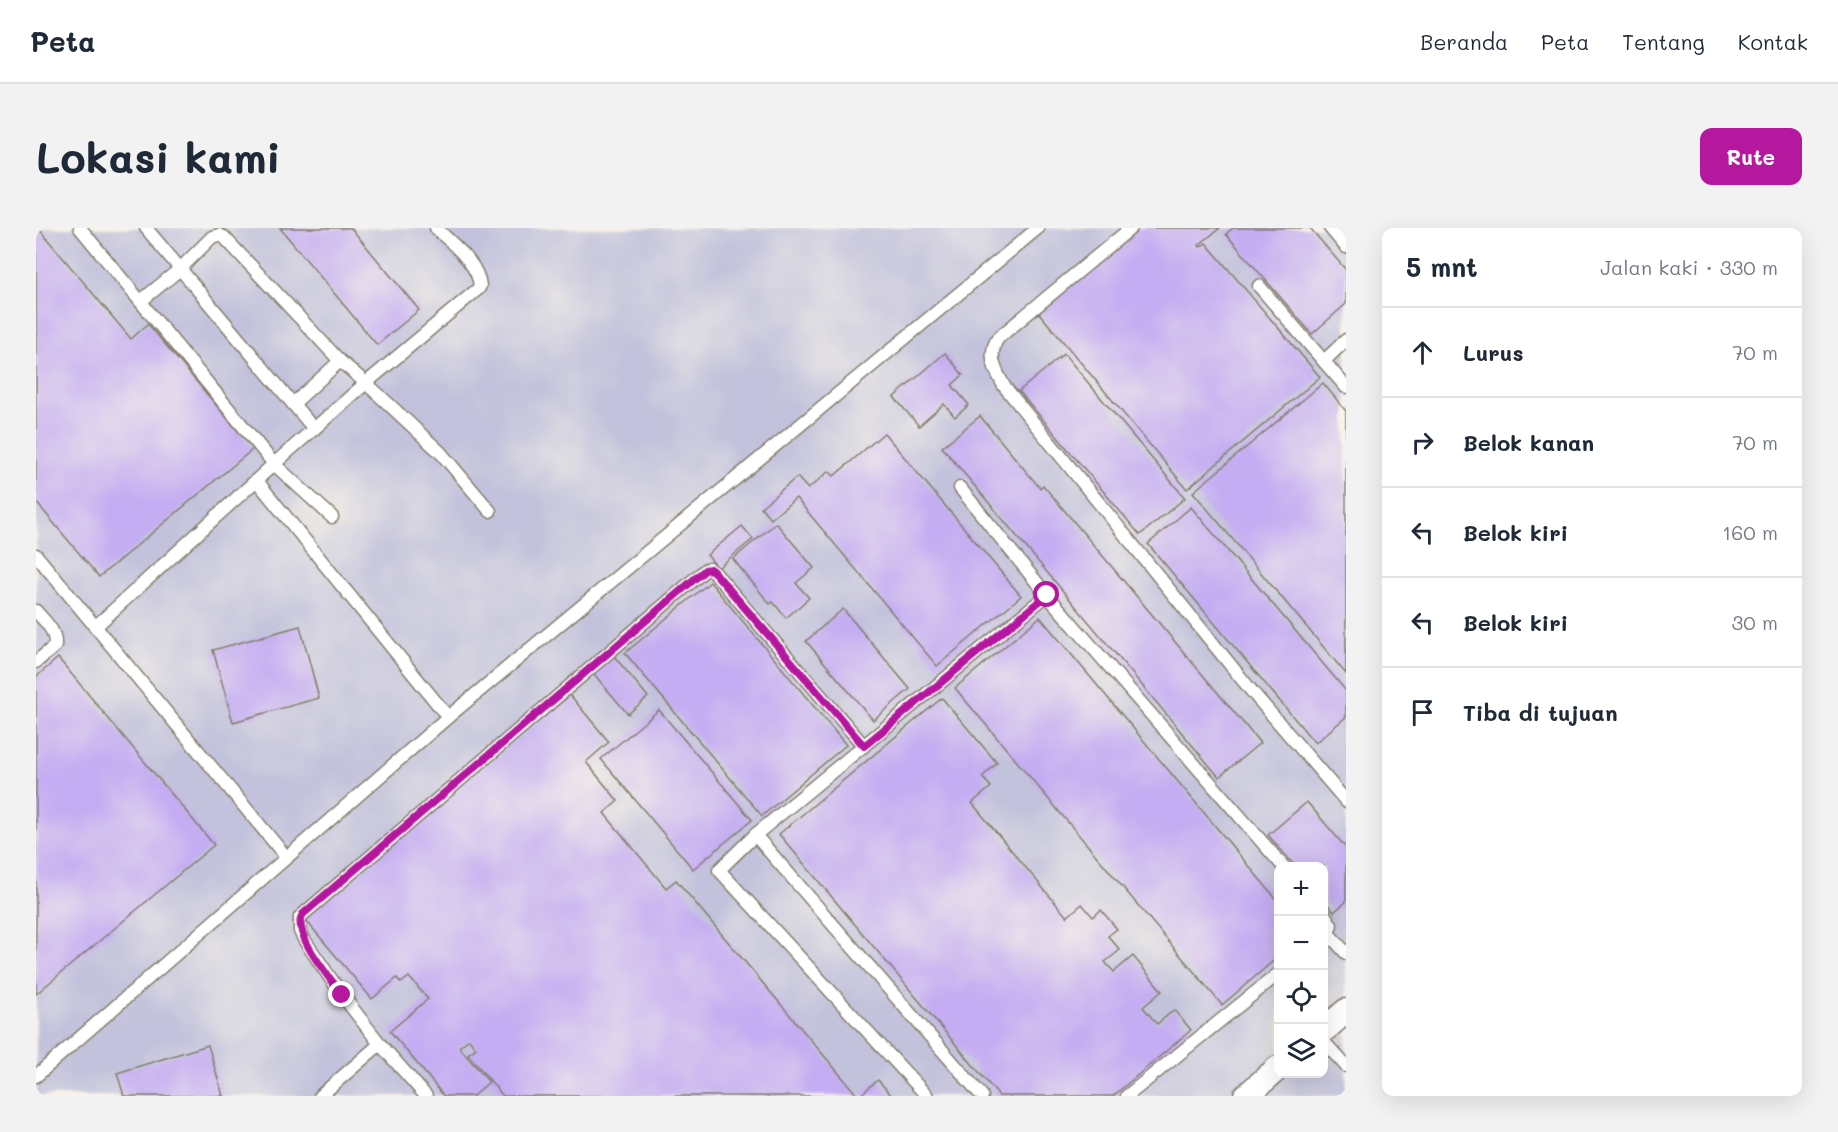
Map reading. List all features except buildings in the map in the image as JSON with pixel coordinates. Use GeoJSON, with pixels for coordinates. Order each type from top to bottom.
{"type":"FeatureCollection","features":[{"type":"Feature","properties":{"kind":"street"},"geometry":{"type":"LineString","coordinates":[[1328,1026],[1346,1011]]}},
{"type":"Feature","properties":{"kind":"street"},"geometry":{"type":"LineString","coordinates":[[1246,1096],[1274,1072]]}},
{"type":"Feature","properties":{"kind":"lane"},"geometry":{"type":"LineString","coordinates":[[80,228],[274,464],[332,517]]}},
{"type":"Feature","properties":{"kind":"lane"},"geometry":{"type":"LineString","coordinates":[[146,228],[314,429]]}},
{"type":"Feature","properties":{"kind":"lane"},"geometry":{"type":"LineString","coordinates":[[95,627],[274,464],[480,286],[472,265],[436,228]]}},
{"type":"Feature","properties":{"kind":"lane"},"geometry":{"type":"LineString","coordinates":[[36,1076],[448,717],[1038,228]]}},
{"type":"Feature","properties":{"kind":"lane"},"geometry":{"type":"LineString","coordinates":[[1131,228],[998,338],[993,345],[994,370],[1004,386],[1254,694],[1346,801]]}},
{"type":"Feature","properties":{"kind":"lane"},"geometry":{"type":"LineString","coordinates":[[1330,228],[1346,247]]}},
{"type":"Feature","properties":{"kind":"lane"},"geometry":{"type":"LineString","coordinates":[[141,301],[180,269],[212,237],[219,235],[224,237],[340,361],[441,453],[490,511]]}},
{"type":"Feature","properties":{"kind":"lane"},"geometry":{"type":"LineString","coordinates":[[1259,286],[1346,387]]}},
{"type":"Feature","properties":{"kind":"lane"},"geometry":{"type":"LineString","coordinates":[[1324,362],[1346,340]]}},
{"type":"Feature","properties":{"kind":"lane"},"geometry":{"type":"LineString","coordinates":[[293,404],[340,361]]}},
{"type":"Feature","properties":{"kind":"lane"},"geometry":{"type":"LineString","coordinates":[[257,481],[448,717]]}},
{"type":"Feature","properties":{"kind":"lane"},"geometry":{"type":"LineString","coordinates":[[960,488],[1047,595],[1279,862]]}},
{"type":"Feature","properties":{"kind":"lane"},"geometry":{"type":"LineString","coordinates":[[36,555],[287,858]]}},
{"type":"Feature","properties":{"kind":"lane"},"geometry":{"type":"LineString","coordinates":[[426,1096],[380,1044],[342,995],[305,941],[300,931],[300,917],[705,570],[710,569],[715,573],[864,746]]}},
{"type":"Feature","properties":{"kind":"lane"},"geometry":{"type":"LineString","coordinates":[[927,1096],[720,870],[721,866],[755,835],[1047,595]]}},
{"type":"Feature","properties":{"kind":"lane"},"geometry":{"type":"LineString","coordinates":[[36,611],[53,631],[55,646],[36,662]]}},
{"type":"Feature","properties":{"kind":"lane"},"geometry":{"type":"LineString","coordinates":[[755,835],[982,1096]]}},
{"type":"Feature","properties":{"kind":"lane"},"geometry":{"type":"LineString","coordinates":[[1328,937],[1346,953]]}},
{"type":"Feature","properties":{"kind":"lane"},"geometry":{"type":"LineString","coordinates":[[1127,1096],[1274,977]]}},
{"type":"Feature","properties":{"kind":"lane"},"geometry":{"type":"LineString","coordinates":[[320,1096],[380,1044]]}},
{"type":"Feature","properties":{"kind":"lane"},"geometry":{"type":"LineString","coordinates":[[1328,1047],[1346,1066]]}},
{"type":"Feature","properties":{"kind":"shaded area"},"geometry":{"type":"Polygon","coordinates":[[[36,228],[1346,228],[1346,1096],[36,1096],[36,228]]]}},
{"type":"Feature","properties":{"kind":"route"},"geometry":{"type":"LineString","coordinates":[[342,995],[305,941],[300,931],[300,917],[705,570],[710,569],[715,573],[864,746],[1047,595]]}}]}
